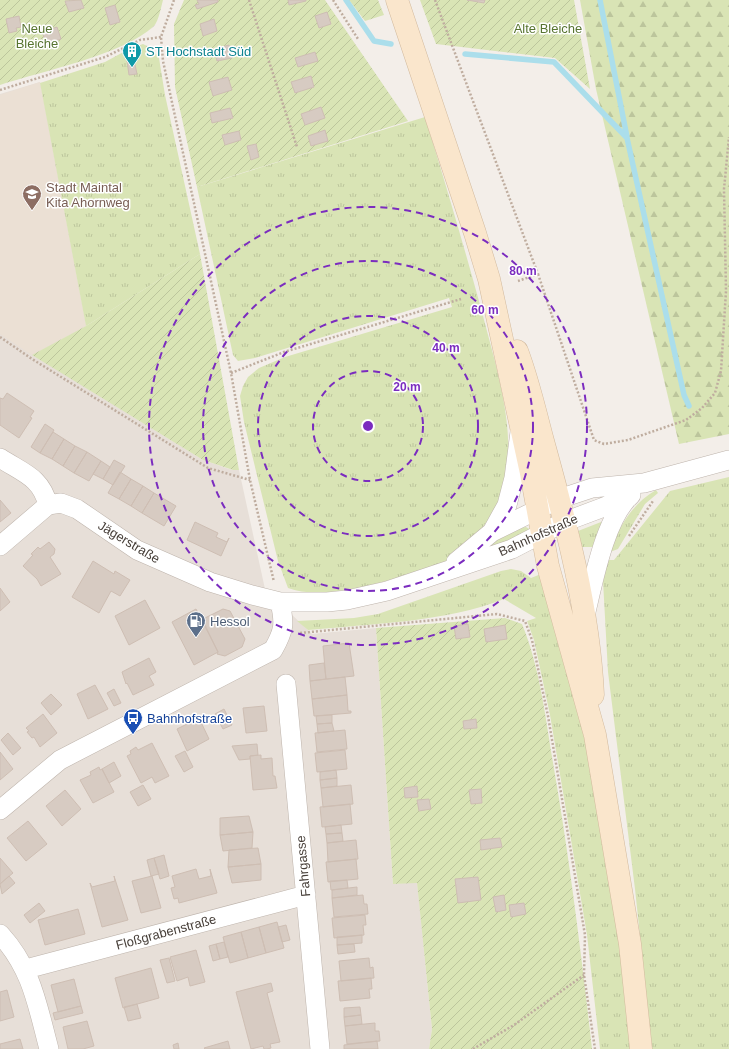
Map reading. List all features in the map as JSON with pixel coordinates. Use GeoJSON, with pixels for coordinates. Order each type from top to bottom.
{"type":"FeatureCollection","features":[{"type":"Feature","properties":{"kind":"main road"},"geometry":{"type":"LineString","coordinates":[[397,0],[489,279],[519,357],[559,500],[584,618],[591,661],[595,735]]}},
{"type":"Feature","properties":{"kind":"main road"},"geometry":{"type":"LineString","coordinates":[[489,279],[521,424],[548,566],[595,735],[630,944],[640,1049]]}},
{"type":"Feature","properties":{"kind":"street","name":"Bahnhofstraße"},"geometry":{"type":"LineString","coordinates":[[492,532],[507,505],[514,478],[521,424]]}},
{"type":"Feature","properties":{"kind":"street"},"geometry":{"type":"LineString","coordinates":[[0,458],[35,480],[43,490],[48,506],[0,546]]}},
{"type":"Feature","properties":{"kind":"street","name":"Bahnhofstraße"},"geometry":{"type":"LineString","coordinates":[[447,569],[492,532],[559,500],[592,488],[644,483],[729,460]]}},
{"type":"Feature","properties":{"kind":"street","name":"Bahnhofstraße"},"geometry":{"type":"LineString","coordinates":[[584,618],[600,553],[613,521],[628,498],[644,483]]}},
{"type":"Feature","properties":{"kind":"street","name":"Bahnhofstraße"},"geometry":{"type":"LineString","coordinates":[[280,602],[327,602],[370,596],[512,548],[564,522],[628,498]]}},
{"type":"Feature","properties":{"kind":"street","name":"Jägerstraße"},"geometry":{"type":"LineString","coordinates":[[48,506],[61,502],[77,509],[137,550],[183,571],[252,595],[280,602]]}},
{"type":"Feature","properties":{"kind":"street"},"geometry":{"type":"LineString","coordinates":[[0,810],[60,760],[273,650],[282,636],[284,620],[280,602]]}},
{"type":"Feature","properties":{"kind":"street","name":"Fahrgasse"},"geometry":{"type":"LineString","coordinates":[[286,684],[320,1049]]}},
{"type":"Feature","properties":{"kind":"street","name":"Floßgrabenstraße"},"geometry":{"type":"LineString","coordinates":[[26,970],[306,895]]}},
{"type":"Feature","properties":{"kind":"street"},"geometry":{"type":"LineString","coordinates":[[0,934],[14,949],[26,970],[33,987],[50,1049]]}},
{"type":"Feature","properties":{"kind":"path"},"geometry":{"type":"LineString","coordinates":[[174,0],[161,37],[163,61],[231,373],[250,480],[272,575],[280,602]]}},
{"type":"Feature","properties":{"kind":"path"},"geometry":{"type":"LineString","coordinates":[[249,0],[297,147]]}},
{"type":"Feature","properties":{"kind":"path"},"geometry":{"type":"LineString","coordinates":[[333,0],[358,38]]}},
{"type":"Feature","properties":{"kind":"path"},"geometry":{"type":"LineString","coordinates":[[435,0],[538,274],[594,440],[604,444],[628,440],[686,420],[702,408],[715,393],[721,371],[726,291],[724,189],[729,137]]}},
{"type":"Feature","properties":{"kind":"path"},"geometry":{"type":"LineString","coordinates":[[0,90],[105,57],[140,40],[161,37]]}},
{"type":"Feature","properties":{"kind":"path"},"geometry":{"type":"LineString","coordinates":[[518,282],[538,274]]}},
{"type":"Feature","properties":{"kind":"path"},"geometry":{"type":"LineString","coordinates":[[231,373],[284,352],[461,299]]}},
{"type":"Feature","properties":{"kind":"path"},"geometry":{"type":"LineString","coordinates":[[0,337],[32,359],[208,468],[250,480]]}},
{"type":"Feature","properties":{"kind":"path"},"geometry":{"type":"LineString","coordinates":[[628,536],[654,500]]}},
{"type":"Feature","properties":{"kind":"path"},"geometry":{"type":"LineString","coordinates":[[282,636],[497,614],[525,621],[532,640],[548,716],[585,935],[584,975],[595,1049]]}},
{"type":"Feature","properties":{"kind":"path"},"geometry":{"type":"LineString","coordinates":[[474,1049],[514,1024],[584,975]]}},
{"type":"Feature","properties":{"kind":"shaded area"},"geometry":{"type":"Polygon","coordinates":[[[40,82],[86,326],[33,355],[203,460],[232,470],[239,470],[265,589],[312,634],[376,628],[393,884],[417,882],[432,1029],[429,1049],[0,1049],[0,94],[40,82]]]}},
{"type":"Feature","properties":{"kind":"shaded area","name":"Stadt Maintal Kita Ahornweg"},"geometry":{"type":"Polygon","coordinates":[[[40,82],[86,326],[32,355],[0,334],[0,95],[40,82]]]}},
{"type":"Feature","properties":{"kind":"green space","name":"Neue Bleiche"},"geometry":{"type":"Polygon","coordinates":[[[0,0],[163,0],[159,17],[154,26],[140,36],[123,45],[103,54],[0,85],[0,0]]]}},
{"type":"Feature","properties":{"kind":"green space"},"geometry":{"type":"Polygon","coordinates":[[[184,0],[325,0],[408,121],[197,187],[175,87],[174,24],[184,0]]]}},
{"type":"Feature","properties":{"kind":"green space"},"geometry":{"type":"Polygon","coordinates":[[[349,0],[378,0],[384,15],[365,21],[349,0]]]}},
{"type":"Feature","properties":{"kind":"green space","name":"Alte Bleiche"},"geometry":{"type":"Polygon","coordinates":[[[420,0],[574,0],[590,89],[555,58],[436,44],[420,0]]]}},
{"type":"Feature","properties":{"kind":"green space"},"geometry":{"type":"Polygon","coordinates":[[[580,0],[729,0],[729,434],[679,444],[596,89],[580,0]]]}},
{"type":"Feature","properties":{"kind":"green space"},"geometry":{"type":"Polygon","coordinates":[[[143,44],[153,49],[159,58],[165,95],[200,254],[86,326],[40,83],[105,62],[129,49],[143,44]]]}},
{"type":"Feature","properties":{"kind":"green space"},"geometry":{"type":"Polygon","coordinates":[[[425,117],[482,312],[504,401],[508,448],[507,470],[503,492],[495,509],[482,529],[459,553],[442,563],[394,579],[347,590],[315,592],[288,588],[278,561],[244,422],[240,396],[248,377],[259,368],[285,357],[452,307],[449,298],[255,358],[238,361],[233,355],[197,187],[425,117]]]}},
{"type":"Feature","properties":{"kind":"green space"},"geometry":{"type":"Polygon","coordinates":[[[200,254],[239,470],[233,470],[203,460],[32,355],[86,326],[200,254]]]}},
{"type":"Feature","properties":{"kind":"green space"},"geometry":{"type":"Polygon","coordinates":[[[729,477],[729,1049],[652,1049],[635,889],[608,672],[603,581],[607,560],[614,560],[670,491],[729,477]]]}},
{"type":"Feature","properties":{"kind":"green space"},"geometry":{"type":"Polygon","coordinates":[[[656,490],[658,493],[645,504],[618,549],[610,552],[610,547],[628,515],[640,502],[656,490]]]}},
{"type":"Feature","properties":{"kind":"green space"},"geometry":{"type":"Polygon","coordinates":[[[601,522],[603,523],[595,547],[582,547],[578,531],[601,522]]]}},
{"type":"Feature","properties":{"kind":"green space"},"geometry":{"type":"Polygon","coordinates":[[[526,527],[531,530],[496,548],[483,548],[513,529],[526,527]]]}},
{"type":"Feature","properties":{"kind":"green space"},"geometry":{"type":"Polygon","coordinates":[[[511,569],[521,571],[531,578],[541,574],[581,720],[593,781],[619,936],[631,1049],[600,1049],[587,935],[550,715],[534,640],[527,621],[536,618],[504,599],[482,607],[458,613],[382,624],[308,630],[297,621],[354,618],[378,614],[501,571],[511,569]]]}},
{"type":"Feature","properties":{"kind":"green space"},"geometry":{"type":"Polygon","coordinates":[[[505,618],[522,624],[533,656],[541,689],[569,866],[592,1049],[429,1049],[432,1029],[417,883],[393,884],[376,628],[505,618]]]}},
{"type":"Feature","properties":{"kind":"building"},"geometry":{"type":"Polygon","coordinates":[[[81,0],[84,8],[69,12],[65,1],[81,0]]]}},
{"type":"Feature","properties":{"kind":"building"},"geometry":{"type":"Polygon","coordinates":[[[197,0],[218,0],[218,2],[197,9],[195,5],[199,4],[197,0]]]}},
{"type":"Feature","properties":{"kind":"building"},"geometry":{"type":"Polygon","coordinates":[[[288,0],[306,0],[306,1],[289,5],[288,0]]]}},
{"type":"Feature","properties":{"kind":"building"},"geometry":{"type":"Polygon","coordinates":[[[467,0],[485,0],[484,3],[467,0]]]}},
{"type":"Feature","properties":{"kind":"building"},"geometry":{"type":"Polygon","coordinates":[[[115,5],[120,22],[110,25],[105,8],[115,5]]]}},
{"type":"Feature","properties":{"kind":"building"},"geometry":{"type":"Polygon","coordinates":[[[327,12],[331,24],[319,28],[315,16],[327,12]]]}},
{"type":"Feature","properties":{"kind":"building"},"geometry":{"type":"Polygon","coordinates":[[[19,16],[21,27],[16,28],[17,31],[9,33],[6,19],[19,16]]]}},
{"type":"Feature","properties":{"kind":"building"},"geometry":{"type":"Polygon","coordinates":[[[214,19],[217,31],[203,36],[200,24],[214,19]]]}},
{"type":"Feature","properties":{"kind":"building"},"geometry":{"type":"Polygon","coordinates":[[[57,27],[61,39],[47,44],[42,32],[57,27]]]}},
{"type":"Feature","properties":{"kind":"building"},"geometry":{"type":"Polygon","coordinates":[[[229,45],[232,58],[217,61],[214,49],[229,45]]]}},
{"type":"Feature","properties":{"kind":"building"},"geometry":{"type":"Polygon","coordinates":[[[315,52],[318,61],[298,67],[295,58],[315,52]]]}},
{"type":"Feature","properties":{"kind":"building","name":"ST Hochstadt Süd"},"geometry":{"type":"Polygon","coordinates":[[[134,60],[137,74],[129,75],[127,61],[134,60]]]}},
{"type":"Feature","properties":{"kind":"building"},"geometry":{"type":"Polygon","coordinates":[[[311,76],[314,87],[295,93],[291,82],[311,76]]]}},
{"type":"Feature","properties":{"kind":"building"},"geometry":{"type":"Polygon","coordinates":[[[228,77],[232,90],[213,96],[209,82],[228,77]]]}},
{"type":"Feature","properties":{"kind":"building"},"geometry":{"type":"Polygon","coordinates":[[[321,107],[325,118],[305,125],[301,114],[321,107]]]}},
{"type":"Feature","properties":{"kind":"building"},"geometry":{"type":"Polygon","coordinates":[[[230,108],[233,118],[212,123],[210,113],[230,108]]]}},
{"type":"Feature","properties":{"kind":"building"},"geometry":{"type":"Polygon","coordinates":[[[325,130],[328,141],[311,146],[308,136],[325,130]]]}},
{"type":"Feature","properties":{"kind":"building"},"geometry":{"type":"Polygon","coordinates":[[[239,131],[241,140],[225,145],[222,135],[239,131]]]}},
{"type":"Feature","properties":{"kind":"building"},"geometry":{"type":"Polygon","coordinates":[[[256,144],[259,157],[251,160],[247,146],[256,144]]]}},
{"type":"Feature","properties":{"kind":"building"},"geometry":{"type":"Polygon","coordinates":[[[7,393],[34,411],[30,417],[32,418],[19,438],[0,425],[0,398],[3,399],[7,393]]]}},
{"type":"Feature","properties":{"kind":"building"},"geometry":{"type":"Polygon","coordinates":[[[45,424],[54,430],[40,453],[31,447],[45,424]]]}},
{"type":"Feature","properties":{"kind":"building"},"geometry":{"type":"Polygon","coordinates":[[[53,432],[64,439],[52,459],[40,453],[53,432]]]}},
{"type":"Feature","properties":{"kind":"building"},"geometry":{"type":"Polygon","coordinates":[[[64,439],[75,446],[63,466],[52,459],[64,439]]]}},
{"type":"Feature","properties":{"kind":"building"},"geometry":{"type":"Polygon","coordinates":[[[75,446],[87,452],[74,473],[63,466],[75,446]]]}},
{"type":"Feature","properties":{"kind":"building"},"geometry":{"type":"Polygon","coordinates":[[[87,452],[101,461],[89,481],[74,473],[87,452]]]}},
{"type":"Feature","properties":{"kind":"building"},"geometry":{"type":"Polygon","coordinates":[[[114,460],[125,466],[113,485],[103,479],[114,460]]]}},
{"type":"Feature","properties":{"kind":"building"},"geometry":{"type":"Polygon","coordinates":[[[101,461],[110,467],[103,479],[93,474],[101,461]]]}},
{"type":"Feature","properties":{"kind":"building"},"geometry":{"type":"Polygon","coordinates":[[[120,472],[131,479],[119,499],[108,493],[120,472]]]}},
{"type":"Feature","properties":{"kind":"building"},"geometry":{"type":"Polygon","coordinates":[[[131,479],[143,486],[131,506],[119,499],[131,479]]]}},
{"type":"Feature","properties":{"kind":"building"},"geometry":{"type":"Polygon","coordinates":[[[143,486],[154,493],[142,513],[131,506],[143,486]]]}},
{"type":"Feature","properties":{"kind":"building"},"geometry":{"type":"Polygon","coordinates":[[[154,493],[176,506],[164,526],[142,513],[154,493]]]}},
{"type":"Feature","properties":{"kind":"building"},"geometry":{"type":"Polygon","coordinates":[[[0,500],[11,513],[0,522],[0,500]]]}},
{"type":"Feature","properties":{"kind":"building"},"geometry":{"type":"Polygon","coordinates":[[[195,522],[218,533],[216,537],[227,542],[229,538],[221,556],[187,540],[195,522]]]}},
{"type":"Feature","properties":{"kind":"building"},"geometry":{"type":"Polygon","coordinates":[[[49,542],[55,549],[54,554],[50,557],[61,574],[41,586],[37,579],[23,566],[38,547],[40,549],[49,542]]]}},
{"type":"Feature","properties":{"kind":"building"},"geometry":{"type":"Polygon","coordinates":[[[93,561],[114,574],[115,571],[130,580],[120,596],[111,591],[99,613],[72,597],[93,561]]]}},
{"type":"Feature","properties":{"kind":"building"},"geometry":{"type":"Polygon","coordinates":[[[0,588],[10,602],[0,611],[0,588]]]}},
{"type":"Feature","properties":{"kind":"building"},"geometry":{"type":"Polygon","coordinates":[[[145,600],[160,628],[129,645],[115,616],[145,600]]]}},
{"type":"Feature","properties":{"kind":"building","name":"Hessol"},"geometry":{"type":"Polygon","coordinates":[[[196,609],[218,652],[194,665],[172,622],[196,609]]]}},
{"type":"Feature","properties":{"kind":"building"},"geometry":{"type":"Polygon","coordinates":[[[223,609],[230,611],[245,639],[242,647],[225,656],[217,654],[218,652],[204,623],[205,618],[223,609]]]}},
{"type":"Feature","properties":{"kind":"building"},"geometry":{"type":"Polygon","coordinates":[[[468,624],[470,637],[456,639],[454,626],[468,624]]]}},
{"type":"Feature","properties":{"kind":"building"},"geometry":{"type":"Polygon","coordinates":[[[505,625],[507,639],[486,642],[484,629],[505,625]]]}},
{"type":"Feature","properties":{"kind":"building"},"geometry":{"type":"Polygon","coordinates":[[[349,643],[354,676],[326,679],[323,646],[349,643]]]}},
{"type":"Feature","properties":{"kind":"building"},"geometry":{"type":"Polygon","coordinates":[[[149,658],[156,672],[149,676],[154,685],[133,695],[127,683],[126,684],[122,672],[149,658]]]}},
{"type":"Feature","properties":{"kind":"building"},"geometry":{"type":"Polygon","coordinates":[[[324,663],[326,679],[310,681],[309,665],[324,663]]]}},
{"type":"Feature","properties":{"kind":"building"},"geometry":{"type":"Polygon","coordinates":[[[345,677],[347,695],[312,699],[310,681],[345,677]]]}},
{"type":"Feature","properties":{"kind":"building"},"geometry":{"type":"Polygon","coordinates":[[[95,685],[108,709],[88,719],[77,694],[95,685]]]}},
{"type":"Feature","properties":{"kind":"building"},"geometry":{"type":"Polygon","coordinates":[[[114,689],[121,703],[114,706],[107,693],[114,689]]]}},
{"type":"Feature","properties":{"kind":"building"},"geometry":{"type":"Polygon","coordinates":[[[51,694],[62,705],[51,715],[41,703],[51,694]]]}},
{"type":"Feature","properties":{"kind":"building"},"geometry":{"type":"Polygon","coordinates":[[[347,695],[348,711],[351,711],[351,713],[314,716],[312,699],[347,695]]]}},
{"type":"Feature","properties":{"kind":"building"},"geometry":{"type":"Polygon","coordinates":[[[264,706],[267,731],[246,733],[243,708],[264,706]]]}},
{"type":"Feature","properties":{"kind":"building"},"geometry":{"type":"Polygon","coordinates":[[[224,709],[232,725],[223,729],[215,714],[224,709]]]}},
{"type":"Feature","properties":{"kind":"building"},"geometry":{"type":"Polygon","coordinates":[[[43,714],[57,733],[40,747],[34,737],[32,738],[27,732],[29,731],[26,728],[43,714]]]}},
{"type":"Feature","properties":{"kind":"building"},"geometry":{"type":"Polygon","coordinates":[[[332,715],[332,723],[317,724],[316,716],[332,715]]]}},
{"type":"Feature","properties":{"kind":"building"},"geometry":{"type":"Polygon","coordinates":[[[199,718],[209,739],[187,751],[177,729],[199,718]]]}},
{"type":"Feature","properties":{"kind":"building"},"geometry":{"type":"Polygon","coordinates":[[[476,719],[477,728],[464,729],[463,721],[476,719]]]}},
{"type":"Feature","properties":{"kind":"building"},"geometry":{"type":"Polygon","coordinates":[[[332,723],[334,731],[318,733],[317,724],[332,723]]]}},
{"type":"Feature","properties":{"kind":"building"},"geometry":{"type":"Polygon","coordinates":[[[345,730],[347,749],[317,752],[315,733],[345,730]]]}},
{"type":"Feature","properties":{"kind":"building"},"geometry":{"type":"Polygon","coordinates":[[[8,733],[21,748],[13,755],[1,740],[8,733]]]}},
{"type":"Feature","properties":{"kind":"building"},"geometry":{"type":"Polygon","coordinates":[[[152,743],[169,776],[155,783],[152,777],[141,783],[127,756],[131,754],[130,751],[136,747],[138,750],[152,743]]]}},
{"type":"Feature","properties":{"kind":"building"},"geometry":{"type":"Polygon","coordinates":[[[257,744],[258,755],[250,756],[250,759],[239,760],[232,746],[257,744]]]}},
{"type":"Feature","properties":{"kind":"building"},"geometry":{"type":"Polygon","coordinates":[[[345,750],[347,769],[317,772],[315,753],[345,750]]]}},
{"type":"Feature","properties":{"kind":"building"},"geometry":{"type":"Polygon","coordinates":[[[185,751],[193,767],[184,772],[175,756],[185,751]]]}},
{"type":"Feature","properties":{"kind":"building"},"geometry":{"type":"Polygon","coordinates":[[[0,752],[13,769],[0,780],[0,752]]]}},
{"type":"Feature","properties":{"kind":"building"},"geometry":{"type":"Polygon","coordinates":[[[261,755],[261,759],[272,758],[273,776],[275,776],[277,788],[253,790],[250,756],[261,755]]]}},
{"type":"Feature","properties":{"kind":"building"},"geometry":{"type":"Polygon","coordinates":[[[114,762],[121,776],[109,783],[102,769],[114,762]]]}},
{"type":"Feature","properties":{"kind":"building"},"geometry":{"type":"Polygon","coordinates":[[[99,767],[100,770],[102,769],[114,792],[93,803],[80,780],[91,775],[90,772],[99,767]]]}},
{"type":"Feature","properties":{"kind":"building"},"geometry":{"type":"Polygon","coordinates":[[[336,770],[337,778],[320,780],[320,772],[336,770]]]}},
{"type":"Feature","properties":{"kind":"building"},"geometry":{"type":"Polygon","coordinates":[[[337,778],[337,786],[321,788],[320,780],[337,778]]]}},
{"type":"Feature","properties":{"kind":"building"},"geometry":{"type":"Polygon","coordinates":[[[143,785],[151,799],[138,806],[130,792],[143,785]]]}},
{"type":"Feature","properties":{"kind":"building"},"geometry":{"type":"Polygon","coordinates":[[[351,785],[353,804],[323,807],[321,788],[351,785]]]}},
{"type":"Feature","properties":{"kind":"building"},"geometry":{"type":"Polygon","coordinates":[[[417,786],[418,797],[405,798],[404,788],[417,786]]]}},
{"type":"Feature","properties":{"kind":"building"},"geometry":{"type":"Polygon","coordinates":[[[481,789],[482,803],[471,804],[469,790],[481,789]]]}},
{"type":"Feature","properties":{"kind":"building"},"geometry":{"type":"Polygon","coordinates":[[[65,790],[81,809],[62,826],[46,806],[65,790]]]}},
{"type":"Feature","properties":{"kind":"building"},"geometry":{"type":"Polygon","coordinates":[[[429,799],[431,809],[419,811],[417,800],[429,799]]]}},
{"type":"Feature","properties":{"kind":"building"},"geometry":{"type":"Polygon","coordinates":[[[350,804],[352,824],[322,827],[320,807],[350,804]]]}},
{"type":"Feature","properties":{"kind":"building"},"geometry":{"type":"Polygon","coordinates":[[[249,816],[253,832],[220,835],[220,818],[249,816]]]}},
{"type":"Feature","properties":{"kind":"building"},"geometry":{"type":"Polygon","coordinates":[[[28,821],[47,844],[26,861],[7,838],[28,821]]]}},
{"type":"Feature","properties":{"kind":"building"},"geometry":{"type":"Polygon","coordinates":[[[341,825],[342,833],[326,834],[325,827],[341,825]]]}},
{"type":"Feature","properties":{"kind":"building"},"geometry":{"type":"Polygon","coordinates":[[[253,832],[252,848],[223,851],[220,835],[253,832]]]}},
{"type":"Feature","properties":{"kind":"building"},"geometry":{"type":"Polygon","coordinates":[[[342,833],[343,841],[327,843],[326,834],[342,833]]]}},
{"type":"Feature","properties":{"kind":"building"},"geometry":{"type":"Polygon","coordinates":[[[500,838],[502,847],[481,850],[480,840],[500,838]]]}},
{"type":"Feature","properties":{"kind":"building"},"geometry":{"type":"Polygon","coordinates":[[[356,840],[358,859],[328,862],[327,843],[356,840]]]}},
{"type":"Feature","properties":{"kind":"building"},"geometry":{"type":"Polygon","coordinates":[[[258,848],[261,864],[228,867],[229,850],[258,848]]]}},
{"type":"Feature","properties":{"kind":"building"},"geometry":{"type":"Polygon","coordinates":[[[164,855],[169,876],[160,879],[154,858],[164,855]]]}},
{"type":"Feature","properties":{"kind":"building"},"geometry":{"type":"Polygon","coordinates":[[[0,858],[13,873],[0,884],[0,858]]]}},
{"type":"Feature","properties":{"kind":"building"},"geometry":{"type":"Polygon","coordinates":[[[154,858],[159,874],[151,876],[147,860],[154,858]]]}},
{"type":"Feature","properties":{"kind":"building"},"geometry":{"type":"Polygon","coordinates":[[[356,859],[358,879],[328,882],[326,862],[356,859]]]}},
{"type":"Feature","properties":{"kind":"building"},"geometry":{"type":"Polygon","coordinates":[[[261,864],[261,880],[232,883],[228,867],[261,864]]]}},
{"type":"Feature","properties":{"kind":"building"},"geometry":{"type":"Polygon","coordinates":[[[196,869],[199,879],[211,876],[210,869],[217,893],[179,903],[178,898],[174,899],[171,888],[175,887],[172,876],[196,869]]]}},
{"type":"Feature","properties":{"kind":"building"},"geometry":{"type":"Polygon","coordinates":[[[9,876],[15,883],[2,894],[0,884],[9,876]]]}},
{"type":"Feature","properties":{"kind":"building"},"geometry":{"type":"Polygon","coordinates":[[[114,876],[128,920],[102,927],[90,883],[92,887],[115,881],[114,876]]]}},
{"type":"Feature","properties":{"kind":"building"},"geometry":{"type":"Polygon","coordinates":[[[152,876],[161,908],[141,913],[132,881],[152,876]]]}},
{"type":"Feature","properties":{"kind":"building"},"geometry":{"type":"Polygon","coordinates":[[[478,877],[481,900],[458,903],[455,879],[478,877]]]}},
{"type":"Feature","properties":{"kind":"building"},"geometry":{"type":"Polygon","coordinates":[[[347,880],[348,888],[331,890],[330,881],[347,880]]]}},
{"type":"Feature","properties":{"kind":"building"},"geometry":{"type":"Polygon","coordinates":[[[357,887],[357,895],[332,898],[332,890],[357,887]]]}},
{"type":"Feature","properties":{"kind":"building"},"geometry":{"type":"Polygon","coordinates":[[[363,895],[364,904],[367,904],[368,914],[334,917],[332,898],[363,895]]]}},
{"type":"Feature","properties":{"kind":"building"},"geometry":{"type":"Polygon","coordinates":[[[504,895],[506,910],[496,912],[493,897],[504,895]]]}},
{"type":"Feature","properties":{"kind":"building"},"geometry":{"type":"Polygon","coordinates":[[[39,903],[45,911],[30,923],[24,915],[39,903]]]}},
{"type":"Feature","properties":{"kind":"building"},"geometry":{"type":"Polygon","coordinates":[[[524,903],[526,914],[511,917],[509,905],[524,903]]]}},
{"type":"Feature","properties":{"kind":"building"},"geometry":{"type":"Polygon","coordinates":[[[78,909],[85,934],[45,945],[38,920],[78,909]]]}},
{"type":"Feature","properties":{"kind":"building"},"geometry":{"type":"Polygon","coordinates":[[[365,915],[366,925],[363,925],[364,935],[334,938],[332,918],[365,915]]]}},
{"type":"Feature","properties":{"kind":"building"},"geometry":{"type":"Polygon","coordinates":[[[277,922],[284,948],[266,953],[259,927],[277,922]]]}},
{"type":"Feature","properties":{"kind":"building"},"geometry":{"type":"Polygon","coordinates":[[[286,925],[290,940],[282,942],[278,927],[286,925]]]}},
{"type":"Feature","properties":{"kind":"building"},"geometry":{"type":"Polygon","coordinates":[[[259,927],[266,953],[248,958],[241,932],[259,927]]]}},
{"type":"Feature","properties":{"kind":"building"},"geometry":{"type":"Polygon","coordinates":[[[241,932],[248,958],[230,963],[223,937],[241,932]]]}},
{"type":"Feature","properties":{"kind":"building"},"geometry":{"type":"Polygon","coordinates":[[[362,935],[362,943],[337,945],[337,937],[362,935]]]}},
{"type":"Feature","properties":{"kind":"building"},"geometry":{"type":"Polygon","coordinates":[[[224,942],[228,957],[220,959],[216,944],[224,942]]]}},
{"type":"Feature","properties":{"kind":"building"},"geometry":{"type":"Polygon","coordinates":[[[216,944],[220,959],[213,961],[209,946],[216,944]]]}},
{"type":"Feature","properties":{"kind":"building"},"geometry":{"type":"Polygon","coordinates":[[[354,944],[355,952],[338,954],[337,945],[354,944]]]}},
{"type":"Feature","properties":{"kind":"building"},"geometry":{"type":"Polygon","coordinates":[[[196,950],[205,982],[190,986],[188,977],[177,981],[170,957],[196,950]]]}},
{"type":"Feature","properties":{"kind":"building"},"geometry":{"type":"Polygon","coordinates":[[[169,958],[175,981],[167,983],[160,960],[169,958]]]}},
{"type":"Feature","properties":{"kind":"building"},"geometry":{"type":"Polygon","coordinates":[[[369,958],[370,968],[373,967],[374,978],[341,981],[339,961],[369,958]]]}},
{"type":"Feature","properties":{"kind":"building"},"geometry":{"type":"Polygon","coordinates":[[[151,968],[159,998],[123,1008],[115,978],[151,968]]]}},
{"type":"Feature","properties":{"kind":"building"},"geometry":{"type":"Polygon","coordinates":[[[371,978],[372,989],[369,989],[370,998],[340,1001],[338,981],[371,978]]]}},
{"type":"Feature","properties":{"kind":"building"},"geometry":{"type":"Polygon","coordinates":[[[74,979],[81,1006],[58,1012],[51,985],[74,979]]]}},
{"type":"Feature","properties":{"kind":"building"},"geometry":{"type":"Polygon","coordinates":[[[271,983],[273,991],[267,993],[280,1042],[270,1044],[271,1048],[267,1049],[264,1049],[263,1046],[251,1049],[236,992],[271,983]]]}},
{"type":"Feature","properties":{"kind":"building"},"geometry":{"type":"Polygon","coordinates":[[[7,990],[14,1017],[0,1021],[0,992],[7,990]]]}},
{"type":"Feature","properties":{"kind":"building"},"geometry":{"type":"Polygon","coordinates":[[[137,1004],[141,1018],[128,1021],[124,1007],[137,1004]]]}},
{"type":"Feature","properties":{"kind":"building"},"geometry":{"type":"Polygon","coordinates":[[[81,1006],[83,1013],[55,1020],[53,1013],[81,1006]]]}},
{"type":"Feature","properties":{"kind":"building"},"geometry":{"type":"Polygon","coordinates":[[[360,1007],[361,1015],[344,1017],[344,1008],[360,1007]]]}},
{"type":"Feature","properties":{"kind":"building"},"geometry":{"type":"Polygon","coordinates":[[[361,1015],[362,1024],[345,1026],[344,1017],[361,1015]]]}},
{"type":"Feature","properties":{"kind":"building"},"geometry":{"type":"Polygon","coordinates":[[[87,1021],[94,1046],[83,1049],[68,1049],[63,1027],[87,1021]]]}},
{"type":"Feature","properties":{"kind":"building"},"geometry":{"type":"Polygon","coordinates":[[[375,1023],[375,1031],[379,1031],[380,1041],[347,1044],[345,1026],[375,1023]]]}},
{"type":"Feature","properties":{"kind":"building"},"geometry":{"type":"Polygon","coordinates":[[[20,1039],[23,1049],[0,1049],[0,1044],[20,1039]]]}},
{"type":"Feature","properties":{"kind":"building"},"geometry":{"type":"Polygon","coordinates":[[[228,1041],[230,1049],[204,1048],[228,1041]]]}},
{"type":"Feature","properties":{"kind":"building"},"geometry":{"type":"Polygon","coordinates":[[[377,1041],[378,1049],[344,1049],[344,1045],[377,1041]]]}},
{"type":"Feature","properties":{"kind":"building"},"geometry":{"type":"Polygon","coordinates":[[[178,1043],[179,1049],[174,1049],[173,1045],[178,1043]]]}},
{"type":"Feature","properties":{"kind":"waterway"},"geometry":{"type":"LineString","coordinates":[[346,0],[374,41],[391,44]]}},
{"type":"Feature","properties":{"kind":"waterway"},"geometry":{"type":"LineString","coordinates":[[600,0],[627,137]]}},
{"type":"Feature","properties":{"kind":"waterway"},"geometry":{"type":"LineString","coordinates":[[465,54],[554,62],[627,138],[684,395],[689,406]]}},
{"type":"Feature","properties":{"kind":"place","name":"ST Hochstadt Süd"},"geometry":{"type":"Point","coordinates":[132,68]}},
{"type":"Feature","properties":{"kind":"place","name":"Stadt Maintal Kita Ahornweg"},"geometry":{"type":"Point","coordinates":[32,211]}},
{"type":"Feature","properties":{"kind":"place","name":"Hessol"},"geometry":{"type":"Point","coordinates":[196,638]}},
{"type":"Feature","properties":{"kind":"place","name":"Bahnhofstraße"},"geometry":{"type":"Point","coordinates":[133,735]}}]}
